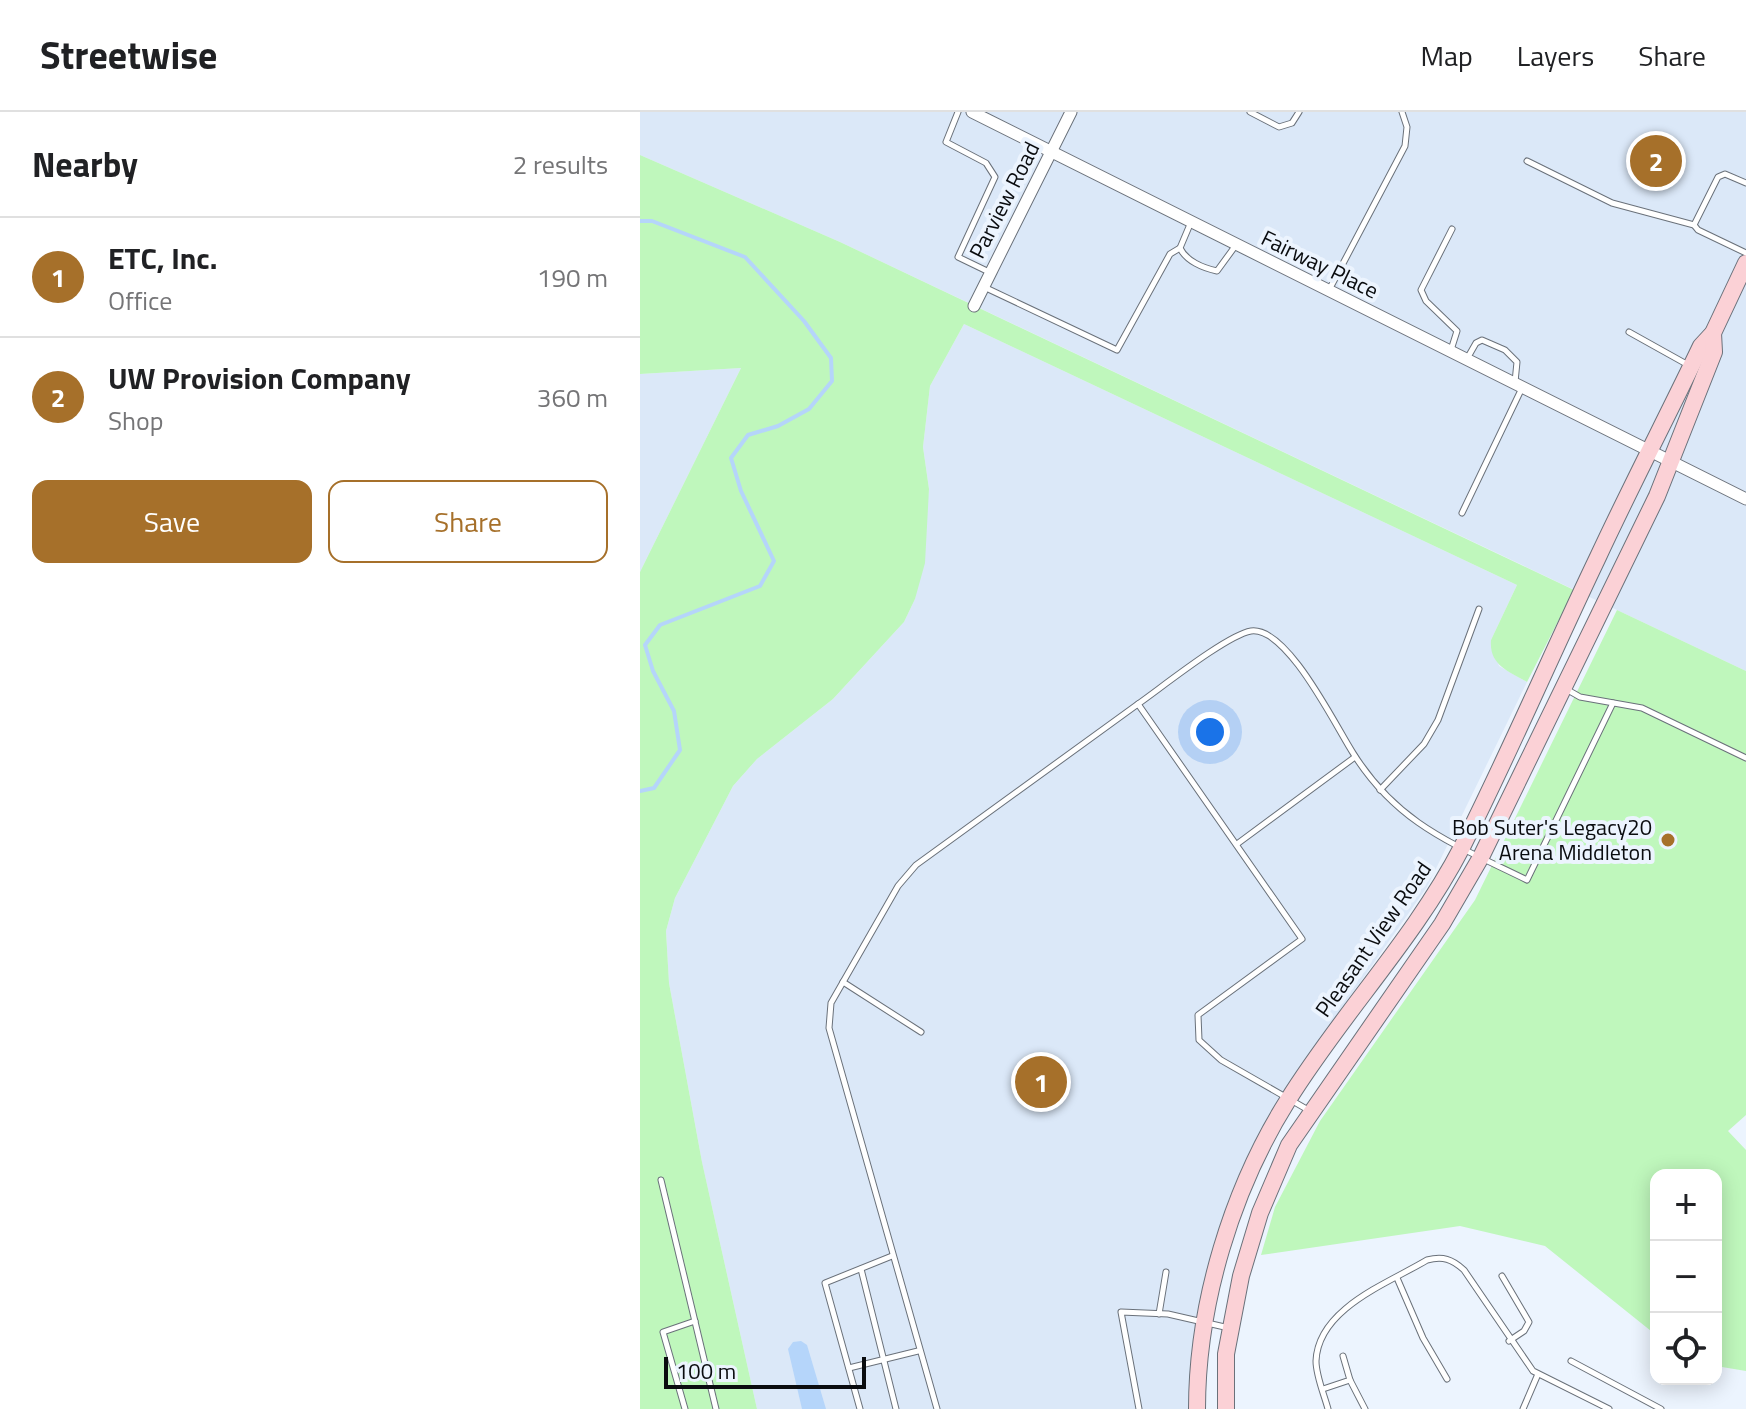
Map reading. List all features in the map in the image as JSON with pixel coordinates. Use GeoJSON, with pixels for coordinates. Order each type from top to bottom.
{"type":"FeatureCollection","features":[{"type":"Feature","properties":{"kind":"street","name":"Parview Road"},"geometry":{"type":"LineString","coordinates":[[974,306],[1071,112]]}},
{"type":"Feature","properties":{"kind":"street","name":"Fairway Place"},"geometry":{"type":"LineString","coordinates":[[978,113],[1746,499]]}},
{"type":"Feature","properties":{"kind":"street","name":"Pleasant View Road"},"geometry":{"type":"LineString","coordinates":[[1197,1409],[1197,1366],[1225,1240],[1262,1145],[1288,1100],[1428,905],[1461,848],[1701,346],[1713,333],[1746,263]]}},
{"type":"Feature","properties":{"kind":"street","name":"Pleasant View Road"},"geometry":{"type":"LineString","coordinates":[[1226,1409],[1230,1328],[1260,1213],[1289,1145],[1442,924],[1481,857],[1673,461],[1714,352],[1713,333]]}},
{"type":"Feature","properties":{"kind":"lane"},"geometry":{"type":"LineString","coordinates":[[958,112],[946,142],[986,163],[995,177],[958,257],[990,273]]}},
{"type":"Feature","properties":{"kind":"lane"},"geometry":{"type":"LineString","coordinates":[[1250,112],[1279,127],[1292,123],[1299,112]]}},
{"type":"Feature","properties":{"kind":"lane"},"geometry":{"type":"LineString","coordinates":[[1329,290],[1405,146],[1407,127],[1402,112]]}},
{"type":"Feature","properties":{"kind":"lane"},"geometry":{"type":"LineString","coordinates":[[1527,161],[1612,203],[1694,225],[1698,230],[1746,253]]}},
{"type":"Feature","properties":{"kind":"lane"},"geometry":{"type":"LineString","coordinates":[[1694,225],[1718,177],[1725,174],[1746,183]]}},
{"type":"Feature","properties":{"kind":"lane"},"geometry":{"type":"LineString","coordinates":[[983,287],[1117,350],[1170,254],[1180,248],[1191,222]]}},
{"type":"Feature","properties":{"kind":"lane"},"geometry":{"type":"LineString","coordinates":[[1451,351],[1457,331],[1426,301],[1421,290],[1452,229]]}},
{"type":"Feature","properties":{"kind":"lane"},"geometry":{"type":"LineString","coordinates":[[1180,248],[1184,256],[1217,271],[1236,244]]}},
{"type":"Feature","properties":{"kind":"lane"},"geometry":{"type":"LineString","coordinates":[[1629,332],[1691,367]]}},
{"type":"Feature","properties":{"kind":"lane"},"geometry":{"type":"LineString","coordinates":[[1462,513],[1519,385],[1517,362],[1493,344],[1482,340],[1476,343],[1467,359]]}},
{"type":"Feature","properties":{"kind":"lane"},"geometry":{"type":"LineString","coordinates":[[1380,790],[1424,744],[1438,720],[1479,609]]}},
{"type":"Feature","properties":{"kind":"lane"},"geometry":{"type":"LineString","coordinates":[[937,1409],[918,1351],[829,1028],[831,1003],[898,886],[916,865],[1138,704],[1229,642],[1251,631],[1270,634],[1287,649],[1355,757],[1403,814],[1461,848],[1527,880],[1613,703]]}},
{"type":"Feature","properties":{"kind":"lane"},"geometry":{"type":"LineString","coordinates":[[1563,688],[1580,697],[1642,708],[1746,758]]}},
{"type":"Feature","properties":{"kind":"lane"},"geometry":{"type":"LineString","coordinates":[[1138,704],[1302,939],[1198,1015],[1199,1040],[1221,1060],[1312,1112]]}},
{"type":"Feature","properties":{"kind":"lane"},"geometry":{"type":"LineString","coordinates":[[1237,844],[1355,757]]}},
{"type":"Feature","properties":{"kind":"lane"},"geometry":{"type":"LineString","coordinates":[[843,982],[921,1032]]}},
{"type":"Feature","properties":{"kind":"lane"},"geometry":{"type":"LineString","coordinates":[[661,1180],[716,1409]]}},
{"type":"Feature","properties":{"kind":"lane"},"geometry":{"type":"LineString","coordinates":[[860,1409],[825,1283],[892,1256]]}},
{"type":"Feature","properties":{"kind":"lane"},"geometry":{"type":"LineString","coordinates":[[1328,1409],[1316,1363],[1328,1328],[1341,1312],[1427,1260],[1440,1257],[1455,1261],[1464,1270],[1524,1362],[1538,1374],[1609,1409]]}},
{"type":"Feature","properties":{"kind":"lane"},"geometry":{"type":"LineString","coordinates":[[861,1269],[896,1409]]}},
{"type":"Feature","properties":{"kind":"lane"},"geometry":{"type":"LineString","coordinates":[[1159,1314],[1166,1272]]}},
{"type":"Feature","properties":{"kind":"lane"},"geometry":{"type":"LineString","coordinates":[[1502,1276],[1529,1322],[1524,1331],[1509,1341]]}},
{"type":"Feature","properties":{"kind":"lane"},"geometry":{"type":"LineString","coordinates":[[1397,1278],[1423,1338],[1447,1379]]}},
{"type":"Feature","properties":{"kind":"lane"},"geometry":{"type":"LineString","coordinates":[[1139,1409],[1121,1312],[1159,1314],[1230,1328]]}},
{"type":"Feature","properties":{"kind":"lane"},"geometry":{"type":"LineString","coordinates":[[685,1409],[663,1332],[695,1321]]}},
{"type":"Feature","properties":{"kind":"lane"},"geometry":{"type":"LineString","coordinates":[[848,1368],[918,1351]]}},
{"type":"Feature","properties":{"kind":"lane"},"geometry":{"type":"LineString","coordinates":[[1343,1356],[1350,1380],[1365,1409]]}},
{"type":"Feature","properties":{"kind":"lane"},"geometry":{"type":"LineString","coordinates":[[1571,1361],[1661,1409]]}},
{"type":"Feature","properties":{"kind":"lane"},"geometry":{"type":"LineString","coordinates":[[1523,1409],[1538,1374]]}},
{"type":"Feature","properties":{"kind":"lane"},"geometry":{"type":"LineString","coordinates":[[1323,1389],[1350,1380]]}},
{"type":"Feature","properties":{"kind":"shaded area"},"geometry":{"type":"Polygon","coordinates":[[[640,112],[1746,112],[1746,671],[840,242],[640,155],[640,112]]]}},
{"type":"Feature","properties":{"kind":"shaded area"},"geometry":{"type":"Polygon","coordinates":[[[964,324],[1517,585],[1491,640],[1499,666],[1527,682],[1427,887],[1289,1084],[1243,1165],[1229,1198],[1202,1292],[1192,1409],[757,1409],[702,1162],[669,983],[666,931],[675,898],[733,786],[757,759],[833,699],[904,622],[915,599],[929,489],[923,447],[930,386],[964,324]]]}},
{"type":"Feature","properties":{"kind":"shaded area"},"geometry":{"type":"Polygon","coordinates":[[[741,368],[640,572],[640,374],[741,368]]]}},
{"type":"Feature","properties":{"kind":"green space"},"geometry":{"type":"Polygon","coordinates":[[[640,155],[840,242],[1574,590],[1527,682],[1501,666],[1491,649],[1491,640],[1517,585],[964,324],[930,386],[923,447],[929,489],[925,563],[915,599],[904,622],[833,699],[757,759],[733,786],[675,898],[666,931],[669,983],[702,1162],[757,1409],[640,1409],[640,572],[741,368],[640,374],[640,155]]]}},
{"type":"Feature","properties":{"kind":"green space"},"geometry":{"type":"Polygon","coordinates":[[[1617,610],[1746,671],[1746,1115],[1728,1131],[1746,1150],[1746,1371],[1722,1367],[1722,1169],[1650,1169],[1650,1330],[1545,1246],[1460,1226],[1261,1255],[1275,1207],[1320,1121],[1475,900],[1617,610]]]}},
{"type":"Feature","properties":{"kind":"water"},"geometry":{"type":"Polygon","coordinates":[[[801,1341],[807,1345],[826,1409],[802,1409],[788,1349],[793,1342],[801,1341]]]}},
{"type":"Feature","properties":{"kind":"waterway"},"geometry":{"type":"LineString","coordinates":[[640,221],[652,221],[745,257],[804,321],[831,358],[832,381],[809,409],[778,426],[748,435],[731,458],[741,491],[774,561],[760,586],[660,625],[645,645],[653,671],[674,711],[680,750],[654,788],[640,791]]}},
{"type":"Feature","properties":{"kind":"place","name":"UW Provision Company"},"geometry":{"type":"Point","coordinates":[1656,161]}},
{"type":"Feature","properties":{"kind":"place","name":"Bob Suter's Legacy20 Arena Middleton"},"geometry":{"type":"Point","coordinates":[1668,840]}},
{"type":"Feature","properties":{"kind":"place","name":"ETC, Inc."},"geometry":{"type":"Point","coordinates":[1041,1082]}}]}
